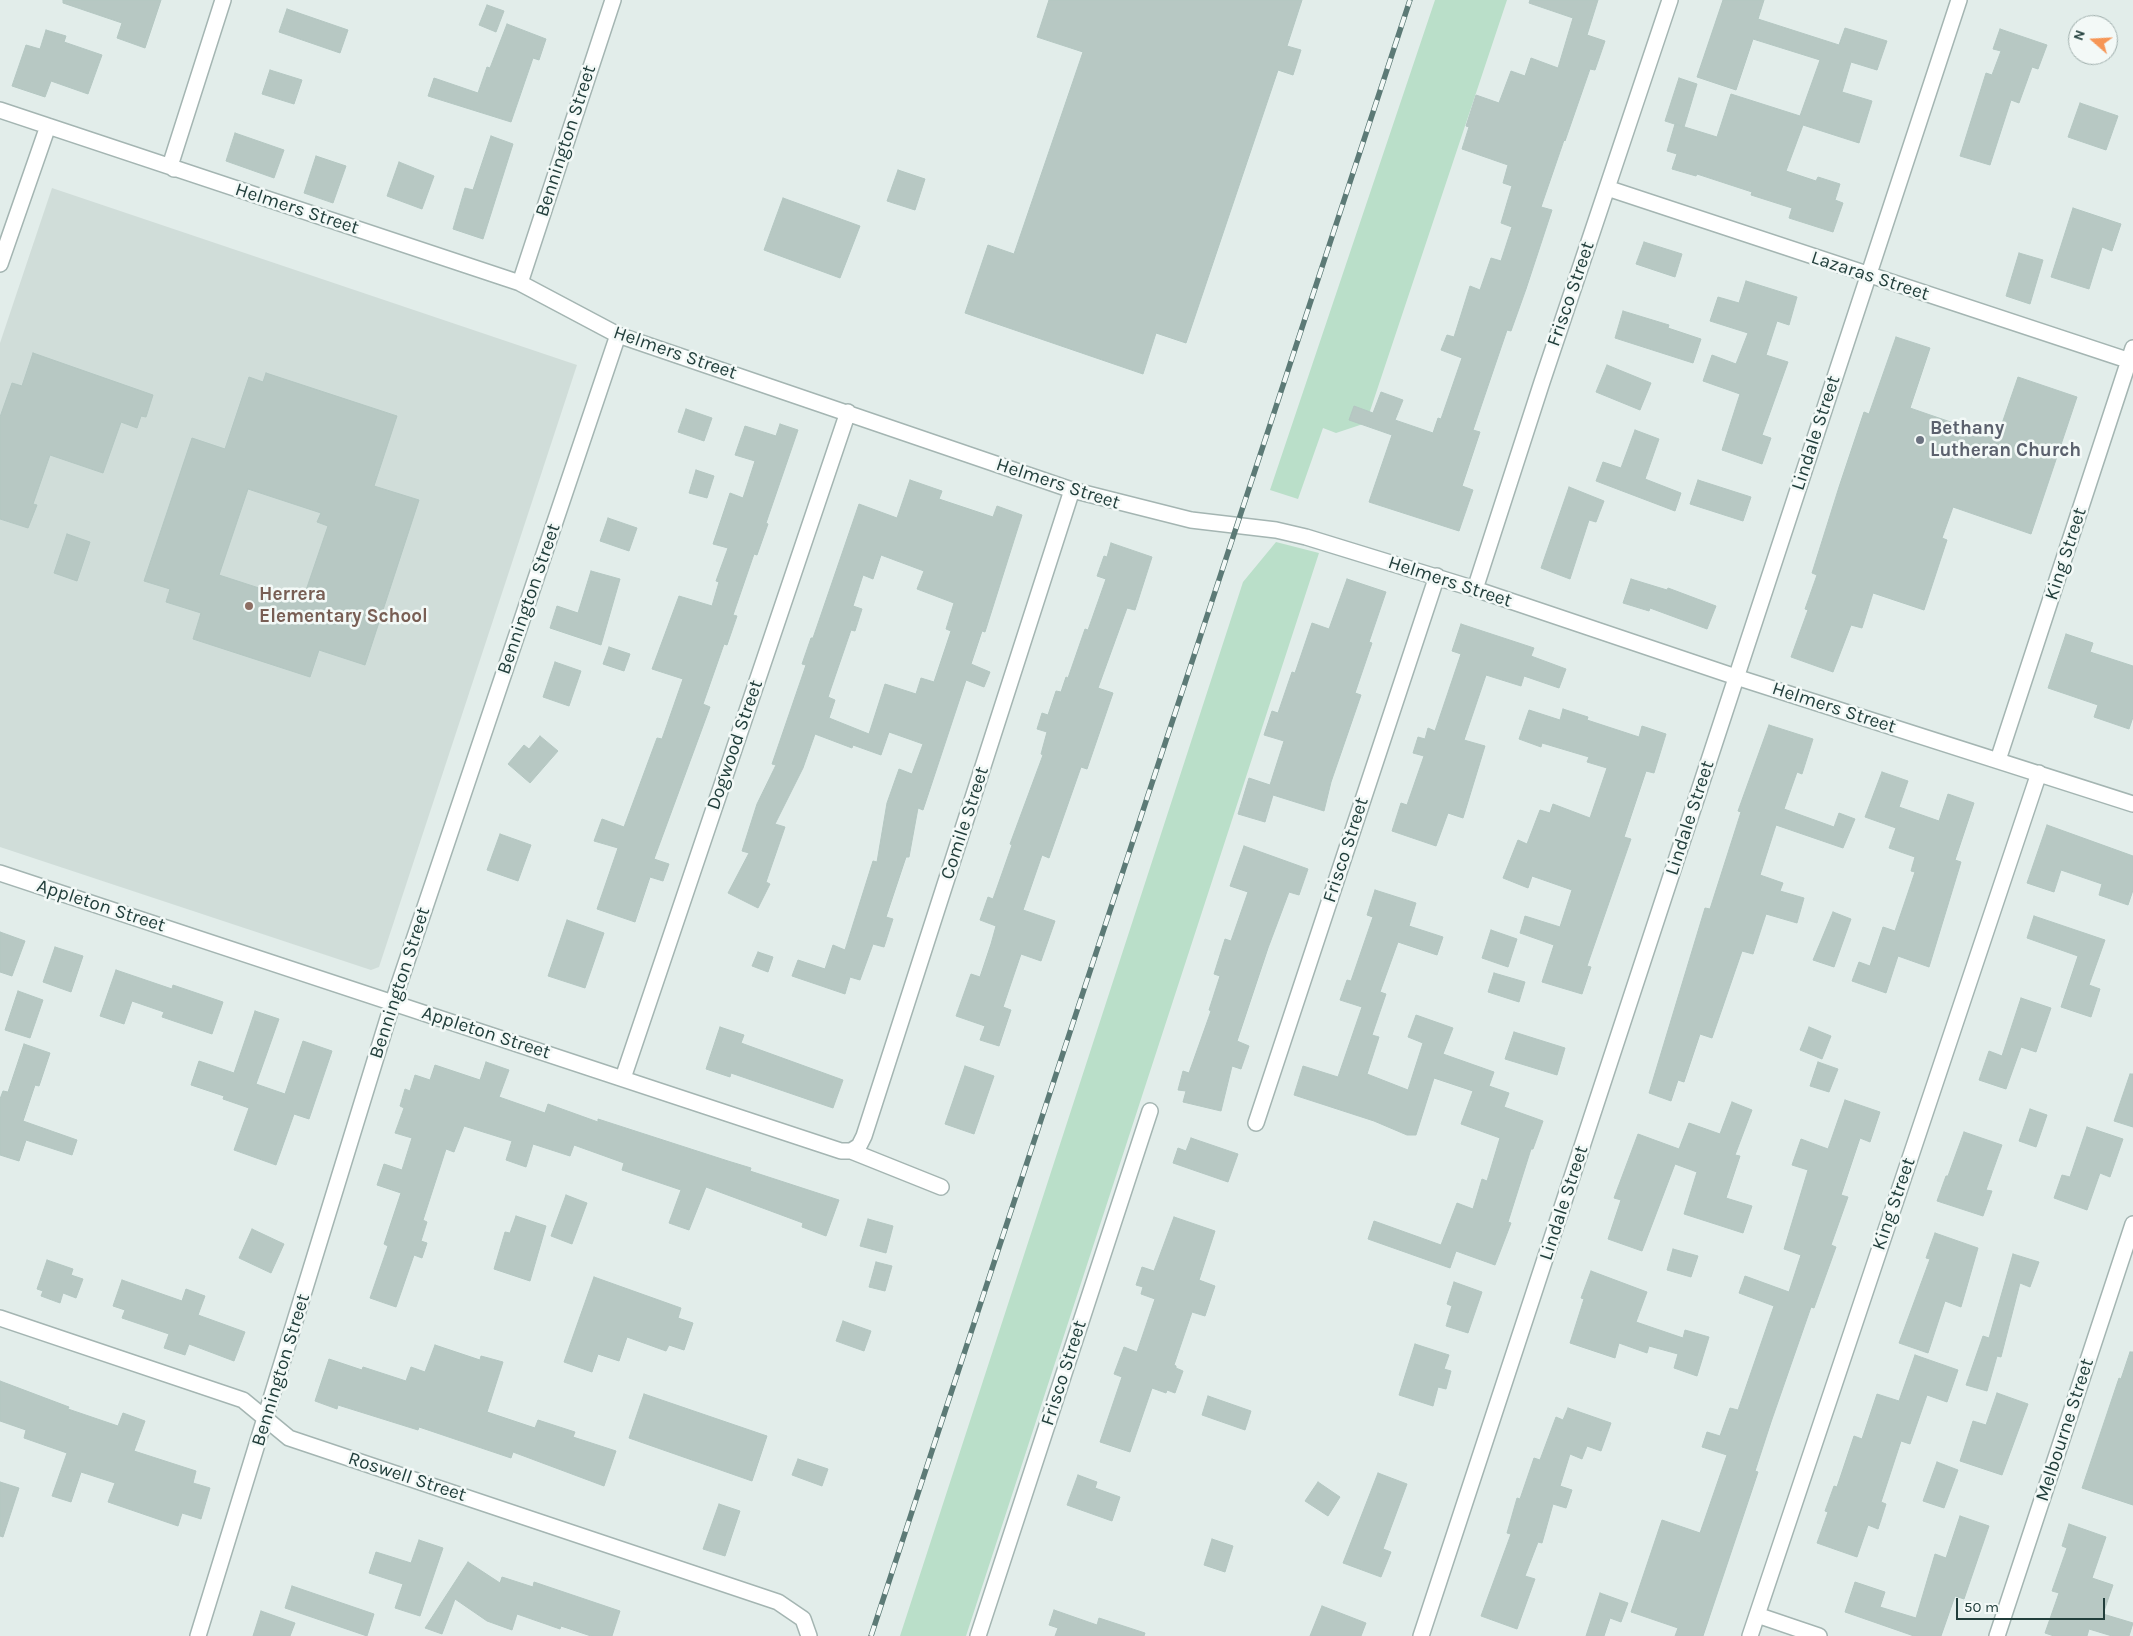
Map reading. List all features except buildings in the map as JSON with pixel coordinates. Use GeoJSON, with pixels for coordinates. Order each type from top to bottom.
{"type":"FeatureCollection","features":[{"type":"Feature","properties":{"kind":"street"},"geometry":{"type":"LineString","coordinates":[[174,168],[170,166],[224,0]]}},
{"type":"Feature","properties":{"kind":"street","name":"Bennington Street"},"geometry":{"type":"LineString","coordinates":[[520,283],[613,0]]}},
{"type":"Feature","properties":{"kind":"street","name":"Frisco Street"},"geometry":{"type":"LineString","coordinates":[[1475,589],[1670,0]]}},
{"type":"Feature","properties":{"kind":"street","name":"Lindale Street"},"geometry":{"type":"LineString","coordinates":[[1421,1636],[1960,0]]}},
{"type":"Feature","properties":{"kind":"street","name":"Helmers Street"},"geometry":{"type":"LineString","coordinates":[[0,110],[520,283],[618,335],[1072,490],[1191,520],[1276,530],[1306,537],[1437,576],[1736,678],[2133,804]]}},
{"type":"Feature","properties":{"kind":"street"},"geometry":{"type":"LineString","coordinates":[[0,264],[48,126]]}},
{"type":"Feature","properties":{"kind":"street","name":"Lazaras Street"},"geometry":{"type":"LineString","coordinates":[[1607,188],[1868,275],[2132,357]]}},
{"type":"Feature","properties":{"kind":"street","name":"Bennington Street"},"geometry":{"type":"LineString","coordinates":[[198,1636],[393,1002],[618,335]]}},
{"type":"Feature","properties":{"kind":"street","name":"King Street"},"geometry":{"type":"LineString","coordinates":[[1998,760],[2132,357]]}},
{"type":"Feature","properties":{"kind":"street","name":"Dogwood Street"},"geometry":{"type":"LineString","coordinates":[[623,1078],[848,412]]}},
{"type":"Feature","properties":{"kind":"street","name":"Comile Street"},"geometry":{"type":"LineString","coordinates":[[850,1151],[859,1146],[864,1136],[1072,490]]}},
{"type":"Feature","properties":{"kind":"street","name":"Frisco Street"},"geometry":{"type":"LineString","coordinates":[[1256,1123],[1437,576]]}},
{"type":"Feature","properties":{"kind":"street","name":"King Street"},"geometry":{"type":"LineString","coordinates":[[1750,1636],[2039,773]]}},
{"type":"Feature","properties":{"kind":"street","name":"Appleton Street"},"geometry":{"type":"LineString","coordinates":[[0,873],[623,1078],[841,1152],[850,1151],[941,1187]]}},
{"type":"Feature","properties":{"kind":"street","name":"Frisco Street"},"geometry":{"type":"LineString","coordinates":[[978,1636],[1150,1111]]}},
{"type":"Feature","properties":{"kind":"street","name":"Melbourne Street"},"geometry":{"type":"LineString","coordinates":[[1997,1636],[2133,1224]]}},
{"type":"Feature","properties":{"kind":"street","name":"Roswell Street"},"geometry":{"type":"LineString","coordinates":[[0,1318],[243,1400],[288,1438],[778,1602],[803,1619],[809,1636]]}},
{"type":"Feature","properties":{"kind":"street"},"geometry":{"type":"LineString","coordinates":[[1757,1615],[1819,1636]]}},
{"type":"Feature","properties":{"kind":"shaded area","name":"Herrera Elementary School"},"geometry":{"type":"Polygon","coordinates":[[[52,188],[577,365],[379,967],[371,970],[0,847],[0,343],[52,188]]]}},
{"type":"Feature","properties":{"kind":"green space"},"geometry":{"type":"Polygon","coordinates":[[[1435,0],[1507,0],[1366,423],[1336,433],[1323,428],[1298,499],[1270,490],[1435,0]]]}},
{"type":"Feature","properties":{"kind":"green space"},"geometry":{"type":"Polygon","coordinates":[[[1276,542],[1319,553],[966,1636],[900,1636],[1243,582],[1276,542]]]}},
{"type":"Feature","properties":{"kind":"railway"},"geometry":{"type":"LineString","coordinates":[[871,1636],[1410,0]]}},
{"type":"Feature","properties":{"kind":"place","name":"Bethany Lutheran Church"},"geometry":{"type":"Point","coordinates":[1920,440]}},
{"type":"Feature","properties":{"kind":"place","name":"Herrera Elementary School"},"geometry":{"type":"Point","coordinates":[249,606]}}]}
